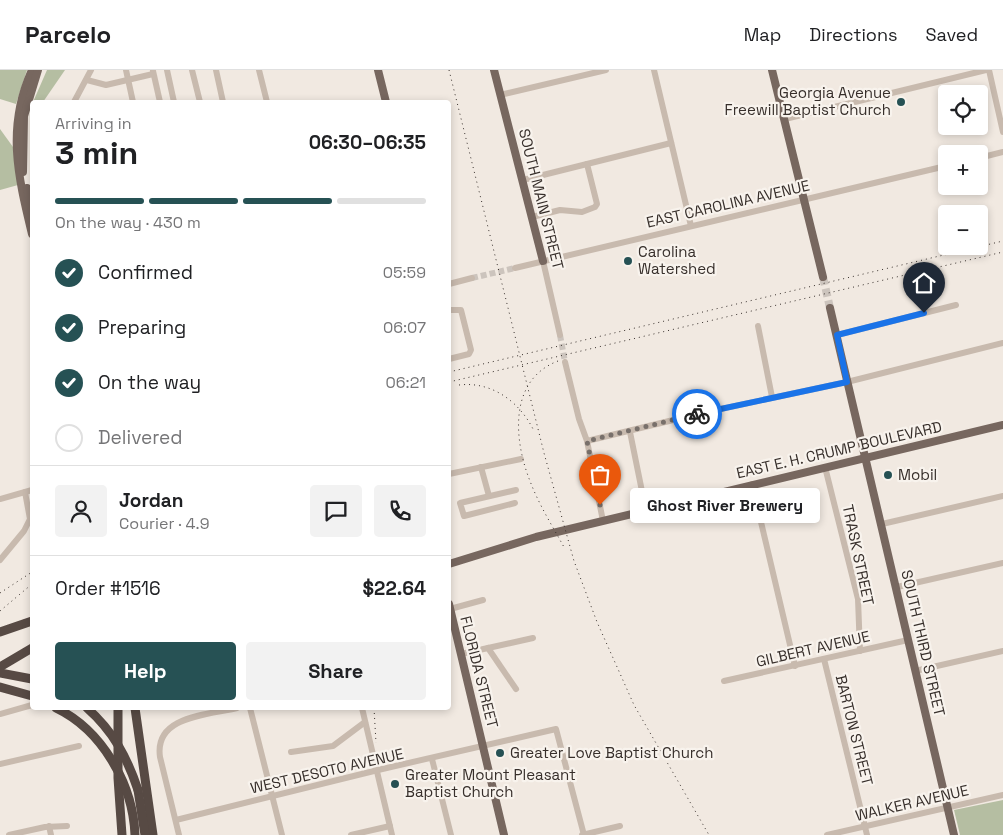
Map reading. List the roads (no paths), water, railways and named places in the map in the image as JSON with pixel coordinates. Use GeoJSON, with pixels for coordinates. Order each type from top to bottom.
{"type":"FeatureCollection","features":[{"type":"Feature","properties":{"kind":"highway"},"geometry":{"type":"LineString","coordinates":[[0,632],[30,622]]}},
{"type":"Feature","properties":{"kind":"highway"},"geometry":{"type":"LineString","coordinates":[[0,667],[30,649]]}},
{"type":"Feature","properties":{"kind":"highway"},"geometry":{"type":"LineString","coordinates":[[0,673],[30,679]]}},
{"type":"Feature","properties":{"kind":"highway"},"geometry":{"type":"LineString","coordinates":[[0,687],[30,695]]}},
{"type":"Feature","properties":{"kind":"highway"},"geometry":{"type":"LineString","coordinates":[[59,710],[86,729],[110,758],[131,806],[135,835]]}},
{"type":"Feature","properties":{"kind":"highway"},"geometry":{"type":"LineString","coordinates":[[89,710],[115,737],[130,766],[138,790],[145,835]]}},
{"type":"Feature","properties":{"kind":"highway"},"geometry":{"type":"LineString","coordinates":[[118,710],[118,778],[122,835]]}},
{"type":"Feature","properties":{"kind":"highway"},"geometry":{"type":"LineString","coordinates":[[135,710],[153,835]]}},
{"type":"Feature","properties":{"kind":"main road"},"geometry":{"type":"LineString","coordinates":[[30,225],[19,176],[16,138],[23,95],[32,70]]}},
{"type":"Feature","properties":{"kind":"main road"},"geometry":{"type":"LineString","coordinates":[[30,202],[24,175],[22,131],[28,97],[38,70]]}},
{"type":"Feature","properties":{"kind":"main road"},"geometry":{"type":"LineString","coordinates":[[378,70],[386,100]]}},
{"type":"Feature","properties":{"kind":"main road","name":"SOUTH MAIN STREET"},"geometry":{"type":"LineString","coordinates":[[494,70],[543,261]]}},
{"type":"Feature","properties":{"kind":"main road"},"geometry":{"type":"LineString","coordinates":[[772,70],[823,278]]}},
{"type":"Feature","properties":{"kind":"main road","name":"SOUTH THIRD STREET"},"geometry":{"type":"LineString","coordinates":[[830,308],[954,835]]}},
{"type":"Feature","properties":{"kind":"main road","name":"EAST E. H. CRUMP BOULEVARD"},"geometry":{"type":"LineString","coordinates":[[451,563],[536,537],[1003,425]]}},
{"type":"Feature","properties":{"kind":"main road","name":"FLORIDA STREET"},"geometry":{"type":"LineString","coordinates":[[451,614],[504,835]]}},
{"type":"Feature","properties":{"kind":"street"},"geometry":{"type":"LineString","coordinates":[[75,100],[91,70]]}},
{"type":"Feature","properties":{"kind":"street"},"geometry":{"type":"LineString","coordinates":[[126,70],[133,100]]}},
{"type":"Feature","properties":{"kind":"street"},"geometry":{"type":"LineString","coordinates":[[166,70],[174,100]]}},
{"type":"Feature","properties":{"kind":"street"},"geometry":{"type":"LineString","coordinates":[[192,70],[200,100]]}},
{"type":"Feature","properties":{"kind":"street"},"geometry":{"type":"LineString","coordinates":[[216,70],[223,100]]}},
{"type":"Feature","properties":{"kind":"street"},"geometry":{"type":"LineString","coordinates":[[260,70],[267,100]]}},
{"type":"Feature","properties":{"kind":"street"},"geometry":{"type":"LineString","coordinates":[[500,95],[606,70]]}},
{"type":"Feature","properties":{"kind":"street"},"geometry":{"type":"LineString","coordinates":[[654,70],[691,226]]}},
{"type":"Feature","properties":{"kind":"street"},"geometry":{"type":"LineString","coordinates":[[946,70],[948,79]]}},
{"type":"Feature","properties":{"kind":"street"},"geometry":{"type":"LineString","coordinates":[[785,119],[988,70],[1003,132]]}},
{"type":"Feature","properties":{"kind":"street"},"geometry":{"type":"LineString","coordinates":[[87,80],[106,85],[153,72],[160,100]]}},
{"type":"Feature","properties":{"kind":"street"},"geometry":{"type":"LineString","coordinates":[[523,180],[671,144]]}},
{"type":"Feature","properties":{"kind":"street"},"geometry":{"type":"LineString","coordinates":[[988,156],[1003,152]]}},
{"type":"Feature","properties":{"kind":"street"},"geometry":{"type":"LineString","coordinates":[[532,217],[560,210],[582,212],[595,207],[597,204],[587,164]]}},
{"type":"Feature","properties":{"kind":"street","name":"EAST CAROLINA AVENUE"},"geometry":{"type":"LineString","coordinates":[[515,268],[938,168]]}},
{"type":"Feature","properties":{"kind":"street","name":"SOUTH MAIN STREET"},"geometry":{"type":"LineString","coordinates":[[543,261],[560,335]]}},
{"type":"Feature","properties":{"kind":"street"},"geometry":{"type":"LineString","coordinates":[[451,283],[472,278]]}},
{"type":"Feature","properties":{"kind":"street"},"geometry":{"type":"LineString","coordinates":[[837,335],[956,305]]}},
{"type":"Feature","properties":{"kind":"street"},"geometry":{"type":"LineString","coordinates":[[451,310],[461,310],[471,348],[469,354],[451,358]]}},
{"type":"Feature","properties":{"kind":"street"},"geometry":{"type":"LineString","coordinates":[[758,326],[772,397]]}},
{"type":"Feature","properties":{"kind":"street"},"geometry":{"type":"LineString","coordinates":[[587,441],[772,397],[847,382],[1003,343]]}},
{"type":"Feature","properties":{"kind":"street"},"geometry":{"type":"LineString","coordinates":[[565,362],[579,419],[587,441],[603,521]]}},
{"type":"Feature","properties":{"kind":"street"},"geometry":{"type":"LineString","coordinates":[[630,432],[646,511]]}},
{"type":"Feature","properties":{"kind":"street"},"geometry":{"type":"LineString","coordinates":[[451,474],[520,459]]}},
{"type":"Feature","properties":{"kind":"street"},"geometry":{"type":"LineString","coordinates":[[481,467],[489,496]]}},
{"type":"Feature","properties":{"kind":"street","name":"TRASK STREET"},"geometry":{"type":"LineString","coordinates":[[825,467],[858,599],[860,650]]}},
{"type":"Feature","properties":{"kind":"street"},"geometry":{"type":"LineString","coordinates":[[752,484],[795,666]]}},
{"type":"Feature","properties":{"kind":"street"},"geometry":{"type":"LineString","coordinates":[[515,503],[464,516],[460,503],[516,490]]}},
{"type":"Feature","properties":{"kind":"street"},"geometry":{"type":"LineString","coordinates":[[0,498],[30,491]]}},
{"type":"Feature","properties":{"kind":"street"},"geometry":{"type":"LineString","coordinates":[[24,531],[30,519],[25,492]]}},
{"type":"Feature","properties":{"kind":"street"},"geometry":{"type":"LineString","coordinates":[[882,524],[1003,496]]}},
{"type":"Feature","properties":{"kind":"street"},"geometry":{"type":"LineString","coordinates":[[0,560],[30,526]]}},
{"type":"Feature","properties":{"kind":"street"},"geometry":{"type":"LineString","coordinates":[[897,587],[1003,564]]}},
{"type":"Feature","properties":{"kind":"street"},"geometry":{"type":"LineString","coordinates":[[451,606],[483,600]]}},
{"type":"Feature","properties":{"kind":"street"},"geometry":{"type":"LineString","coordinates":[[461,654],[533,638]]}},
{"type":"Feature","properties":{"kind":"street","name":"GILBERT AVENUE"},"geometry":{"type":"LineString","coordinates":[[724,681],[908,640]]}},
{"type":"Feature","properties":{"kind":"street"},"geometry":{"type":"LineString","coordinates":[[488,648],[516,689]]}},
{"type":"Feature","properties":{"kind":"street"},"geometry":{"type":"LineString","coordinates":[[915,671],[1003,650]]}},
{"type":"Feature","properties":{"kind":"street","name":"BARTON STREET"},"geometry":{"type":"LineString","coordinates":[[824,659],[867,835]]}},
{"type":"Feature","properties":{"kind":"street"},"geometry":{"type":"LineString","coordinates":[[0,714],[30,706]]}},
{"type":"Feature","properties":{"kind":"street"},"geometry":{"type":"LineString","coordinates":[[179,835],[159,750],[160,739],[164,731],[179,722],[229,710]]}},
{"type":"Feature","properties":{"kind":"street"},"geometry":{"type":"LineString","coordinates":[[251,710],[282,835]]}},
{"type":"Feature","properties":{"kind":"street"},"geometry":{"type":"LineString","coordinates":[[362,710],[392,835]]}},
{"type":"Feature","properties":{"kind":"street"},"geometry":{"type":"LineString","coordinates":[[291,752],[333,746],[365,722]]}},
{"type":"Feature","properties":{"kind":"street","name":"WEST DESOTO AVENUE"},"geometry":{"type":"LineString","coordinates":[[176,820],[378,770],[556,729],[583,835]]}},
{"type":"Feature","properties":{"kind":"street"},"geometry":{"type":"LineString","coordinates":[[0,764],[78,746]]}},
{"type":"Feature","properties":{"kind":"street"},"geometry":{"type":"LineString","coordinates":[[432,759],[451,835]]}},
{"type":"Feature","properties":{"kind":"street","name":"WALKER AVENUE"},"geometry":{"type":"LineString","coordinates":[[827,835],[1003,795]]}},
{"type":"Feature","properties":{"kind":"street"},"geometry":{"type":"LineString","coordinates":[[9,835],[49,826],[67,826]]}},
{"type":"Feature","properties":{"kind":"street"},"geometry":{"type":"LineString","coordinates":[[49,826],[51,835]]}},
{"type":"Feature","properties":{"kind":"street"},"geometry":{"type":"LineString","coordinates":[[351,835],[390,826]]}},
{"type":"Feature","properties":{"kind":"street"},"geometry":{"type":"LineString","coordinates":[[583,835],[620,826]]}},
{"type":"Feature","properties":{"kind":"tunnel"},"geometry":{"type":"LineString","coordinates":[[472,278],[515,268]]}},
{"type":"Feature","properties":{"kind":"tunnel"},"geometry":{"type":"LineString","coordinates":[[823,277],[830,308]]}},
{"type":"Feature","properties":{"kind":"tunnel"},"geometry":{"type":"LineString","coordinates":[[560,335],[565,362]]}},
{"type":"Feature","properties":{"kind":"railway"},"geometry":{"type":"LineString","coordinates":[[449,70],[544,453],[574,561],[597,622],[634,705],[709,835]]}},
{"type":"Feature","properties":{"kind":"railway"},"geometry":{"type":"LineString","coordinates":[[451,372],[1003,241]]}},
{"type":"Feature","properties":{"kind":"railway"},"geometry":{"type":"LineString","coordinates":[[451,382],[1003,252]]}},
{"type":"Feature","properties":{"kind":"railway"},"geometry":{"type":"LineString","coordinates":[[558,361],[542,370],[530,382],[523,397],[519,413],[519,430],[521,448],[530,481],[565,549]]}},
{"type":"Feature","properties":{"kind":"railway"},"geometry":{"type":"LineString","coordinates":[[459,385],[483,386],[504,396],[521,411],[534,431]]}},
{"type":"Feature","properties":{"kind":"railway"},"geometry":{"type":"LineString","coordinates":[[0,593],[30,573]]}},
{"type":"Feature","properties":{"kind":"railway"},"geometry":{"type":"LineString","coordinates":[[0,611],[30,586]]}},
{"type":"Feature","properties":{"kind":"railway"},"geometry":{"type":"LineString","coordinates":[[374,710],[376,743]]}},
{"type":"Feature","properties":{"kind":"place","name":"Georgia Avenue Freewill Baptist Church"},"geometry":{"type":"Point","coordinates":[901,102]}},
{"type":"Feature","properties":{"kind":"place","name":"Carolina Watershed"},"geometry":{"type":"Point","coordinates":[628,261]}},
{"type":"Feature","properties":{"kind":"place","name":"Mobil"},"geometry":{"type":"Point","coordinates":[888,475]}},
{"type":"Feature","properties":{"kind":"place","name":"Ghost River Brewery"},"geometry":{"type":"Point","coordinates":[600,505]}},
{"type":"Feature","properties":{"kind":"place","name":"Greater Love Baptist Church"},"geometry":{"type":"Point","coordinates":[500,753]}},
{"type":"Feature","properties":{"kind":"place","name":"Greater Mount Pleasant Baptist Church"},"geometry":{"type":"Point","coordinates":[395,784]}}]}
